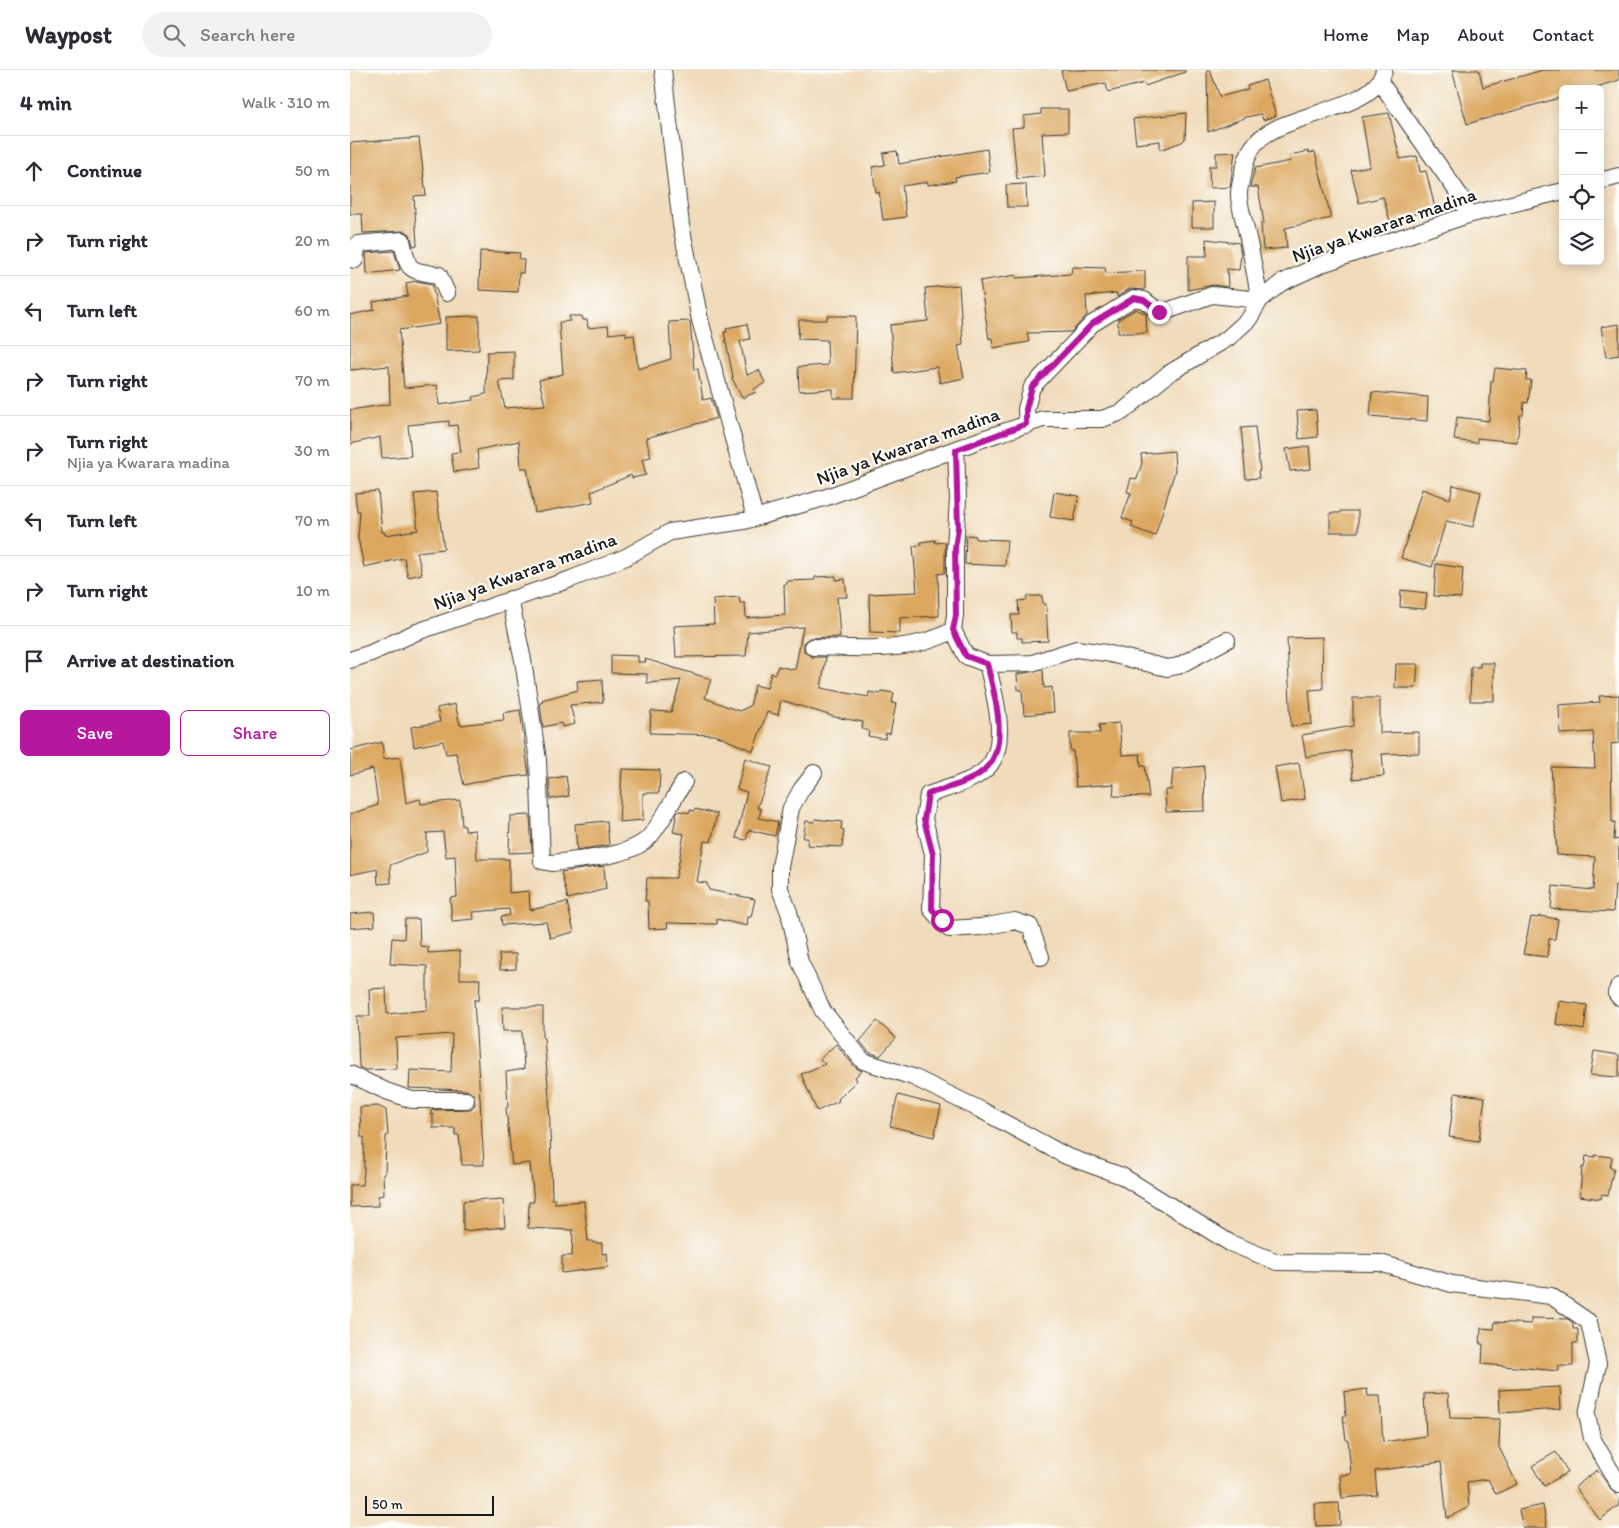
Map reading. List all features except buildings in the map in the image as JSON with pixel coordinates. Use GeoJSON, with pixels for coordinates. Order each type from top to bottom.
{"type":"FeatureCollection","features":[{"type":"Feature","properties":{"kind":"street"},"geometry":{"type":"LineString","coordinates":[[663,70],[681,225],[692,282],[700,320],[755,517]]}},
{"type":"Feature","properties":{"kind":"street"},"geometry":{"type":"LineString","coordinates":[[1026,424],[1026,409],[1032,387],[1092,324],[1134,298],[1144,300],[1161,313],[1212,295],[1260,300],[1238,194],[1252,148],[1258,141],[1277,130],[1311,114],[1369,94],[1382,76],[1461,197],[1468,215]]}},
{"type":"Feature","properties":{"kind":"street"},"geometry":{"type":"LineString","coordinates":[[1604,180],[1619,176]]}},
{"type":"Feature","properties":{"kind":"street","name":"Njia ya Kwarara madina"},"geometry":{"type":"LineString","coordinates":[[350,660],[372,653],[414,633],[571,579],[626,556],[670,532],[744,521],[827,497],[1043,419],[1102,419],[1122,412],[1168,374],[1228,338],[1249,319],[1260,300],[1281,283],[1322,264],[1468,215],[1559,192]]}},
{"type":"Feature","properties":{"kind":"street"},"geometry":{"type":"LineString","coordinates":[[350,259],[355,260],[358,244],[402,240],[408,266],[413,271],[439,275],[447,293]]}},
{"type":"Feature","properties":{"kind":"street"},"geometry":{"type":"LineString","coordinates":[[956,450],[958,509],[955,548],[956,615],[953,630],[966,656],[987,664],[1032,663],[1055,654],[1076,650],[1106,653],[1166,668],[1178,666],[1226,640]]}},
{"type":"Feature","properties":{"kind":"street"},"geometry":{"type":"LineString","coordinates":[[510,599],[538,760],[542,862],[552,863],[615,854],[640,846],[651,836],[684,782]]}},
{"type":"Feature","properties":{"kind":"street"},"geometry":{"type":"LineString","coordinates":[[813,647],[868,648],[911,644],[938,639],[953,630]]}},
{"type":"Feature","properties":{"kind":"street"},"geometry":{"type":"LineString","coordinates":[[987,664],[998,717],[997,754],[985,770],[962,782],[928,794],[924,820],[933,854],[932,909],[949,929],[980,927],[1015,921],[1030,926],[1041,957]]}},
{"type":"Feature","properties":{"kind":"street"},"geometry":{"type":"LineString","coordinates":[[814,773],[800,790],[791,808],[780,868],[780,889],[789,912],[800,962],[823,1011],[863,1061],[912,1077],[981,1110],[1066,1156],[1122,1176],[1230,1244],[1277,1262],[1380,1262],[1452,1284],[1551,1296],[1589,1322],[1598,1364],[1587,1414],[1592,1438],[1619,1485]]}},
{"type":"Feature","properties":{"kind":"street"},"geometry":{"type":"LineString","coordinates":[[1619,986],[1616,993],[1619,997]]}},
{"type":"Feature","properties":{"kind":"street"},"geometry":{"type":"LineString","coordinates":[[350,1074],[386,1092],[412,1100],[466,1100]]}},
{"type":"Feature","properties":{"kind":"route"},"geometry":{"type":"LineString","coordinates":[[942,920],[932,909],[933,854],[924,820],[928,794],[962,782],[985,770],[997,754],[998,717],[987,664],[966,656],[953,630],[956,615],[955,548],[958,528],[956,450],[1026,424],[1026,409],[1032,387],[1098,319],[1134,298],[1141,298],[1159,312]]}}]}
